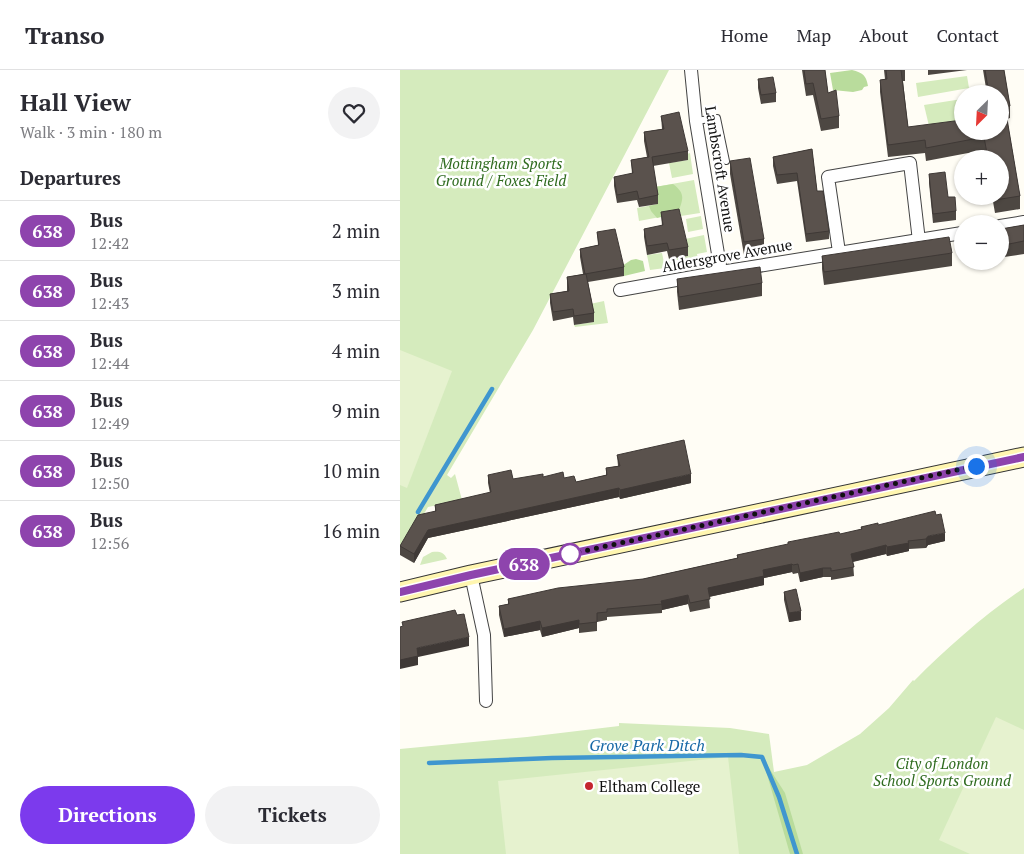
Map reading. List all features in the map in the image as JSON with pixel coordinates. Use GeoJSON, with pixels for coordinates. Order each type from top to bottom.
{"type":"FeatureCollection","features":[{"type":"Feature","properties":{"kind":"main road"},"geometry":{"type":"LineString","coordinates":[[400,592],[471,575],[1024,457]]}},
{"type":"Feature","properties":{"kind":"street","name":"Lambscroft Avenue"},"geometry":{"type":"LineString","coordinates":[[691,70],[696,121],[721,272]]}},
{"type":"Feature","properties":{"kind":"street"},"geometry":{"type":"LineString","coordinates":[[839,252],[828,177],[910,163],[919,241]]}},
{"type":"Feature","properties":{"kind":"street"},"geometry":{"type":"LineString","coordinates":[[1009,224],[1024,222]]}},
{"type":"Feature","properties":{"kind":"street","name":"Aldersgrove Avenue"},"geometry":{"type":"LineString","coordinates":[[620,290],[839,252],[954,234]]}},
{"type":"Feature","properties":{"kind":"street"},"geometry":{"type":"LineString","coordinates":[[471,575],[484,636],[486,701]]}},
{"type":"Feature","properties":{"kind":"lane"},"geometry":{"type":"LineString","coordinates":[[696,121],[716,118],[726,161]]}},
{"type":"Feature","properties":{"kind":"green space","name":"Mottingham Sports Ground / Foxes Field"},"geometry":{"type":"Polygon","coordinates":[[[400,70],[669,70],[533,330],[447,475],[451,478],[455,474],[462,500],[428,507],[400,555],[400,70]]]}},
{"type":"Feature","properties":{"kind":"green space"},"geometry":{"type":"Polygon","coordinates":[[[852,70],[863,75],[868,86],[853,92],[833,90],[830,73],[852,70]]]}},
{"type":"Feature","properties":{"kind":"green space"},"geometry":{"type":"Polygon","coordinates":[[[967,76],[968,85],[954,85],[954,91],[918,97],[916,83],[967,76]]]}},
{"type":"Feature","properties":{"kind":"green space"},"geometry":{"type":"Polygon","coordinates":[[[954,100],[954,122],[929,126],[924,105],[954,100]]]}},
{"type":"Feature","properties":{"kind":"green space"},"geometry":{"type":"Polygon","coordinates":[[[690,153],[693,174],[672,178],[669,163],[688,160],[687,154],[690,153]]]}},
{"type":"Feature","properties":{"kind":"green space"},"geometry":{"type":"Polygon","coordinates":[[[694,180],[700,213],[681,216],[681,213],[639,221],[637,208],[658,204],[655,187],[694,180]]]}},
{"type":"Feature","properties":{"kind":"green space"},"geometry":{"type":"Polygon","coordinates":[[[673,184],[682,194],[678,213],[657,218],[649,206],[658,204],[655,187],[673,184]]]}},
{"type":"Feature","properties":{"kind":"green space"},"geometry":{"type":"Polygon","coordinates":[[[701,216],[703,229],[688,232],[686,219],[701,216]]]}},
{"type":"Feature","properties":{"kind":"green space"},"geometry":{"type":"Polygon","coordinates":[[[704,235],[707,252],[697,254],[698,260],[670,266],[669,259],[688,256],[685,239],[704,235]]]}},
{"type":"Feature","properties":{"kind":"green space"},"geometry":{"type":"Polygon","coordinates":[[[662,253],[665,268],[650,270],[647,255],[662,253]]]}},
{"type":"Feature","properties":{"kind":"green space"},"geometry":{"type":"Polygon","coordinates":[[[636,259],[643,261],[645,271],[624,276],[622,266],[636,259]]]}},
{"type":"Feature","properties":{"kind":"green space"},"geometry":{"type":"Polygon","coordinates":[[[604,301],[608,323],[575,327],[574,325],[593,322],[590,304],[604,301]]]}},
{"type":"Feature","properties":{"kind":"green space"},"geometry":{"type":"Polygon","coordinates":[[[400,350],[452,371],[407,488],[400,485],[400,350]]]}},
{"type":"Feature","properties":{"kind":"green space"},"geometry":{"type":"Polygon","coordinates":[[[432,552],[441,552],[447,559],[420,565],[423,557],[432,552]]]}},
{"type":"Feature","properties":{"kind":"green space","name":"City of London School Sports Ground"},"geometry":{"type":"Polygon","coordinates":[[[1024,588],[1024,854],[400,854],[400,749],[527,737],[619,726],[619,723],[730,728],[769,734],[774,772],[807,765],[860,734],[889,708],[913,680],[953,644],[981,620],[1024,588]]]}},
{"type":"Feature","properties":{"kind":"green space"},"geometry":{"type":"Polygon","coordinates":[[[996,717],[1024,730],[1024,854],[970,854],[939,840],[996,717]]]}},
{"type":"Feature","properties":{"kind":"green space"},"geometry":{"type":"Polygon","coordinates":[[[728,757],[739,854],[506,854],[498,781],[728,757]]]}},
{"type":"Feature","properties":{"kind":"green space"},"geometry":{"type":"Polygon","coordinates":[[[762,757],[785,793],[803,854],[790,854],[762,757]]]}},
{"type":"Feature","properties":{"kind":"building"},"geometry":{"type":"Polygon","coordinates":[[[804,70],[825,70],[828,93],[836,90],[839,116],[821,119],[813,83],[806,84],[804,70]]]}},
{"type":"Feature","properties":{"kind":"building"},"geometry":{"type":"Polygon","coordinates":[[[886,70],[901,70],[908,127],[954,121],[954,140],[968,140],[926,148],[925,140],[888,145],[880,80],[887,79],[886,70]]]}},
{"type":"Feature","properties":{"kind":"building"},"geometry":{"type":"Polygon","coordinates":[[[985,70],[1004,70],[1006,85],[988,85],[985,70]]]}},
{"type":"Feature","properties":{"kind":"building"},"geometry":{"type":"Polygon","coordinates":[[[773,77],[776,93],[761,95],[758,79],[773,77]]]}},
{"type":"Feature","properties":{"kind":"building"},"geometry":{"type":"Polygon","coordinates":[[[679,112],[688,151],[652,157],[658,195],[639,199],[637,191],[617,195],[614,177],[633,173],[631,160],[649,157],[644,132],[664,129],[661,116],[679,112]]]}},
{"type":"Feature","properties":{"kind":"building"},"geometry":{"type":"Polygon","coordinates":[[[1009,131],[1020,196],[1009,198],[1009,150],[986,150],[985,140],[1009,140],[1009,131]]]}},
{"type":"Feature","properties":{"kind":"building"},"geometry":{"type":"Polygon","coordinates":[[[812,149],[817,191],[823,191],[829,231],[806,234],[797,173],[777,175],[773,157],[812,149]]]}},
{"type":"Feature","properties":{"kind":"building"},"geometry":{"type":"Polygon","coordinates":[[[750,158],[764,239],[744,242],[730,161],[750,158]]]}},
{"type":"Feature","properties":{"kind":"building"},"geometry":{"type":"Polygon","coordinates":[[[945,172],[948,197],[954,197],[956,211],[933,214],[929,174],[945,172]]]}},
{"type":"Feature","properties":{"kind":"building"},"geometry":{"type":"Polygon","coordinates":[[[679,209],[688,247],[669,250],[667,243],[647,246],[644,229],[663,225],[661,212],[679,209]]]}},
{"type":"Feature","properties":{"kind":"building"},"geometry":{"type":"Polygon","coordinates":[[[1024,225],[1024,241],[1009,244],[1009,228],[1024,225]]]}},
{"type":"Feature","properties":{"kind":"building"},"geometry":{"type":"Polygon","coordinates":[[[615,229],[624,267],[585,274],[580,249],[599,245],[597,232],[615,229]]]}},
{"type":"Feature","properties":{"kind":"building"},"geometry":{"type":"Polygon","coordinates":[[[949,237],[952,253],[824,272],[822,256],[949,237]]]}},
{"type":"Feature","properties":{"kind":"building"},"geometry":{"type":"Polygon","coordinates":[[[760,267],[762,283],[679,297],[677,279],[760,267]]]}},
{"type":"Feature","properties":{"kind":"building"},"geometry":{"type":"Polygon","coordinates":[[[586,274],[594,313],[574,316],[573,309],[553,312],[550,294],[569,291],[567,277],[586,274]]]}},
{"type":"Feature","properties":{"kind":"building"},"geometry":{"type":"Polygon","coordinates":[[[684,440],[691,474],[428,530],[414,554],[400,546],[418,515],[436,511],[435,505],[491,492],[488,475],[511,470],[513,479],[543,474],[543,477],[563,472],[564,478],[574,476],[576,482],[607,475],[606,468],[620,466],[617,455],[684,440]]]}},
{"type":"Feature","properties":{"kind":"building"},"geometry":{"type":"Polygon","coordinates":[[[935,511],[936,515],[941,514],[945,533],[928,536],[926,539],[908,541],[909,543],[887,547],[886,545],[851,554],[854,567],[831,571],[831,568],[823,568],[800,573],[798,564],[792,564],[763,570],[764,576],[708,588],[710,599],[690,603],[688,595],[661,601],[662,604],[607,609],[607,612],[597,613],[597,622],[579,624],[579,620],[542,628],[540,621],[504,629],[499,606],[509,604],[508,599],[558,588],[643,579],[738,558],[737,555],[788,544],[788,542],[839,532],[840,534],[862,529],[861,527],[878,523],[878,525],[935,511]]]}},
{"type":"Feature","properties":{"kind":"building"},"geometry":{"type":"Polygon","coordinates":[[[796,589],[801,611],[789,613],[784,592],[796,589]]]}},
{"type":"Feature","properties":{"kind":"building"},"geometry":{"type":"Polygon","coordinates":[[[455,610],[457,615],[464,614],[469,637],[417,648],[418,656],[400,660],[400,627],[403,626],[402,622],[455,610]]]}},
{"type":"Feature","properties":{"kind":"waterway","name":"Grove Park Ditch"},"geometry":{"type":"LineString","coordinates":[[418,512],[492,389]]}},
{"type":"Feature","properties":{"kind":"waterway","name":"Grove Park Ditch"},"geometry":{"type":"LineString","coordinates":[[429,763],[552,758],[741,755],[762,757],[779,797],[797,854]]}},
{"type":"Feature","properties":{"kind":"bus line","name":"638"},"geometry":{"type":"LineString","coordinates":[[400,592],[692,527],[757,515],[1024,457]]}},
{"type":"Feature","properties":{"kind":"place","name":"Eltham College"},"geometry":{"type":"Point","coordinates":[589,786]}},
{"type":"Feature","properties":{"kind":"route"},"geometry":{"type":"LineString","coordinates":[[570,554],[976,466]]}}]}
